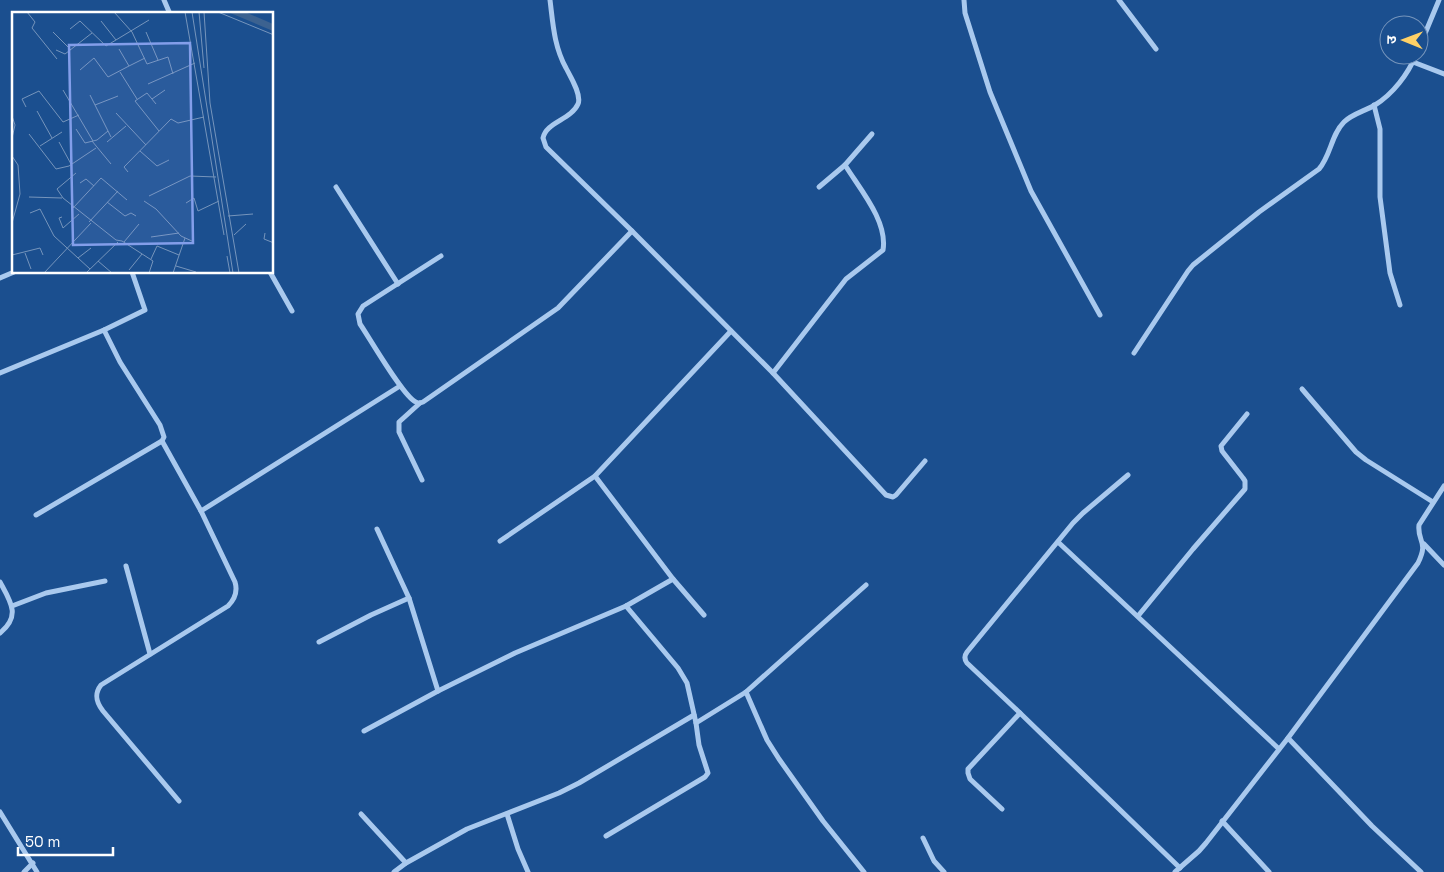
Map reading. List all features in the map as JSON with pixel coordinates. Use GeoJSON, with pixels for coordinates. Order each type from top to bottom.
{"type":"FeatureCollection","features":[{"type":"Feature","properties":{"kind":"street"},"geometry":{"type":"LineString","coordinates":[[164,0],[169,12]]}},
{"type":"Feature","properties":{"kind":"street"},"geometry":{"type":"LineString","coordinates":[[550,0],[554,37],[561,59],[576,87],[580,100],[571,114],[546,129],[543,142],[546,147],[773,373],[886,495],[893,497],[896,495],[925,461]]}},
{"type":"Feature","properties":{"kind":"street"},"geometry":{"type":"LineString","coordinates":[[964,0],[965,14],[990,92],[1032,192],[1100,315]]}},
{"type":"Feature","properties":{"kind":"street"},"geometry":{"type":"LineString","coordinates":[[1119,0],[1156,49]]}},
{"type":"Feature","properties":{"kind":"street"},"geometry":{"type":"LineString","coordinates":[[1429,25],[1440,0]]}},
{"type":"Feature","properties":{"kind":"street"},"geometry":{"type":"LineString","coordinates":[[1134,353],[1193,265],[1259,212],[1319,169],[1325,161],[1336,133],[1345,121],[1374,105],[1394,89],[1411,65]]}},
{"type":"Feature","properties":{"kind":"street"},"geometry":{"type":"LineString","coordinates":[[1421,65],[1444,74]]}},
{"type":"Feature","properties":{"kind":"street"},"geometry":{"type":"LineString","coordinates":[[1374,105],[1380,129],[1380,196],[1390,272],[1400,305]]}},
{"type":"Feature","properties":{"kind":"street"},"geometry":{"type":"LineString","coordinates":[[819,187],[845,165],[872,134]]}},
{"type":"Feature","properties":{"kind":"street"},"geometry":{"type":"LineString","coordinates":[[773,373],[846,279],[882,250],[883,240],[875,212],[845,165]]}},
{"type":"Feature","properties":{"kind":"street"},"geometry":{"type":"LineString","coordinates":[[336,187],[398,284]]}},
{"type":"Feature","properties":{"kind":"street"},"geometry":{"type":"LineString","coordinates":[[422,480],[399,432],[399,422],[420,403],[558,308],[632,231]]}},
{"type":"Feature","properties":{"kind":"street"},"geometry":{"type":"LineString","coordinates":[[420,403],[413,401],[400,386],[358,318],[359,311],[363,306],[441,256]]}},
{"type":"Feature","properties":{"kind":"street"},"geometry":{"type":"LineString","coordinates":[[0,278],[12,273]]}},
{"type":"Feature","properties":{"kind":"street"},"geometry":{"type":"LineString","coordinates":[[0,373],[104,330],[145,310],[133,274]]}},
{"type":"Feature","properties":{"kind":"street"},"geometry":{"type":"LineString","coordinates":[[271,274],[292,312]]}},
{"type":"Feature","properties":{"kind":"street"},"geometry":{"type":"LineString","coordinates":[[36,515],[162,441],[164,437],[160,425],[120,362],[104,330]]}},
{"type":"Feature","properties":{"kind":"street"},"geometry":{"type":"LineString","coordinates":[[500,542],[595,476],[731,331]]}},
{"type":"Feature","properties":{"kind":"street"},"geometry":{"type":"LineString","coordinates":[[201,512],[400,386]]}},
{"type":"Feature","properties":{"kind":"street"},"geometry":{"type":"LineString","coordinates":[[1302,389],[1356,452],[1433,502]]}},
{"type":"Feature","properties":{"kind":"street"},"geometry":{"type":"LineString","coordinates":[[1138,616],[1245,489],[1245,481],[1222,451],[1221,446],[1247,414]]}},
{"type":"Feature","properties":{"kind":"street"},"geometry":{"type":"LineString","coordinates":[[162,441],[201,512],[237,588],[228,606],[101,685],[97,690],[96,698],[98,705],[179,801]]}},
{"type":"Feature","properties":{"kind":"street"},"geometry":{"type":"LineString","coordinates":[[1128,475],[1083,513],[965,656],[965,660],[1178,870],[1199,851],[1288,738],[1418,563],[1423,552],[1423,544],[1418,531],[1419,525],[1444,486]]}},
{"type":"Feature","properties":{"kind":"street"},"geometry":{"type":"LineString","coordinates":[[595,476],[673,579],[704,615]]}},
{"type":"Feature","properties":{"kind":"street"},"geometry":{"type":"LineString","coordinates":[[377,529],[409,598],[438,691]]}},
{"type":"Feature","properties":{"kind":"street"},"geometry":{"type":"LineString","coordinates":[[1058,542],[1279,749]]}},
{"type":"Feature","properties":{"kind":"street"},"geometry":{"type":"LineString","coordinates":[[1423,544],[1444,565]]}},
{"type":"Feature","properties":{"kind":"street"},"geometry":{"type":"LineString","coordinates":[[126,566],[150,654]]}},
{"type":"Feature","properties":{"kind":"street"},"geometry":{"type":"LineString","coordinates":[[364,731],[438,691],[515,653],[626,606],[673,579]]}},
{"type":"Feature","properties":{"kind":"street"},"geometry":{"type":"LineString","coordinates":[[12,606],[46,593],[106,581]]}},
{"type":"Feature","properties":{"kind":"street"},"geometry":{"type":"LineString","coordinates":[[0,582],[12,606],[12,616],[9,624],[0,633]]}},
{"type":"Feature","properties":{"kind":"street"},"geometry":{"type":"LineString","coordinates":[[696,723],[746,692],[866,585]]}},
{"type":"Feature","properties":{"kind":"street"},"geometry":{"type":"LineString","coordinates":[[319,642],[371,614],[409,598]]}},
{"type":"Feature","properties":{"kind":"street"},"geometry":{"type":"LineString","coordinates":[[606,836],[707,775],[708,770],[699,745],[690,690],[683,674],[626,606]]}},
{"type":"Feature","properties":{"kind":"street"},"geometry":{"type":"LineString","coordinates":[[746,692],[767,740],[779,759],[823,821],[864,872]]}},
{"type":"Feature","properties":{"kind":"street"},"geometry":{"type":"LineString","coordinates":[[1002,809],[970,779],[968,769],[1020,713]]}},
{"type":"Feature","properties":{"kind":"street"},"geometry":{"type":"LineString","coordinates":[[394,872],[448,838],[579,783],[694,715]]}},
{"type":"Feature","properties":{"kind":"street"},"geometry":{"type":"LineString","coordinates":[[1288,738],[1372,826],[1421,872]]}},
{"type":"Feature","properties":{"kind":"street"},"geometry":{"type":"LineString","coordinates":[[0,812],[37,872]]}},
{"type":"Feature","properties":{"kind":"street"},"geometry":{"type":"LineString","coordinates":[[361,814],[406,863]]}},
{"type":"Feature","properties":{"kind":"street"},"geometry":{"type":"LineString","coordinates":[[507,814],[518,849],[528,872]]}},
{"type":"Feature","properties":{"kind":"street"},"geometry":{"type":"LineString","coordinates":[[1222,821],[1269,872]]}},
{"type":"Feature","properties":{"kind":"street"},"geometry":{"type":"LineString","coordinates":[[923,838],[934,860],[944,872]]}},
{"type":"Feature","properties":{"kind":"street"},"geometry":{"type":"LineString","coordinates":[[24,872],[33,863]]}}]}
